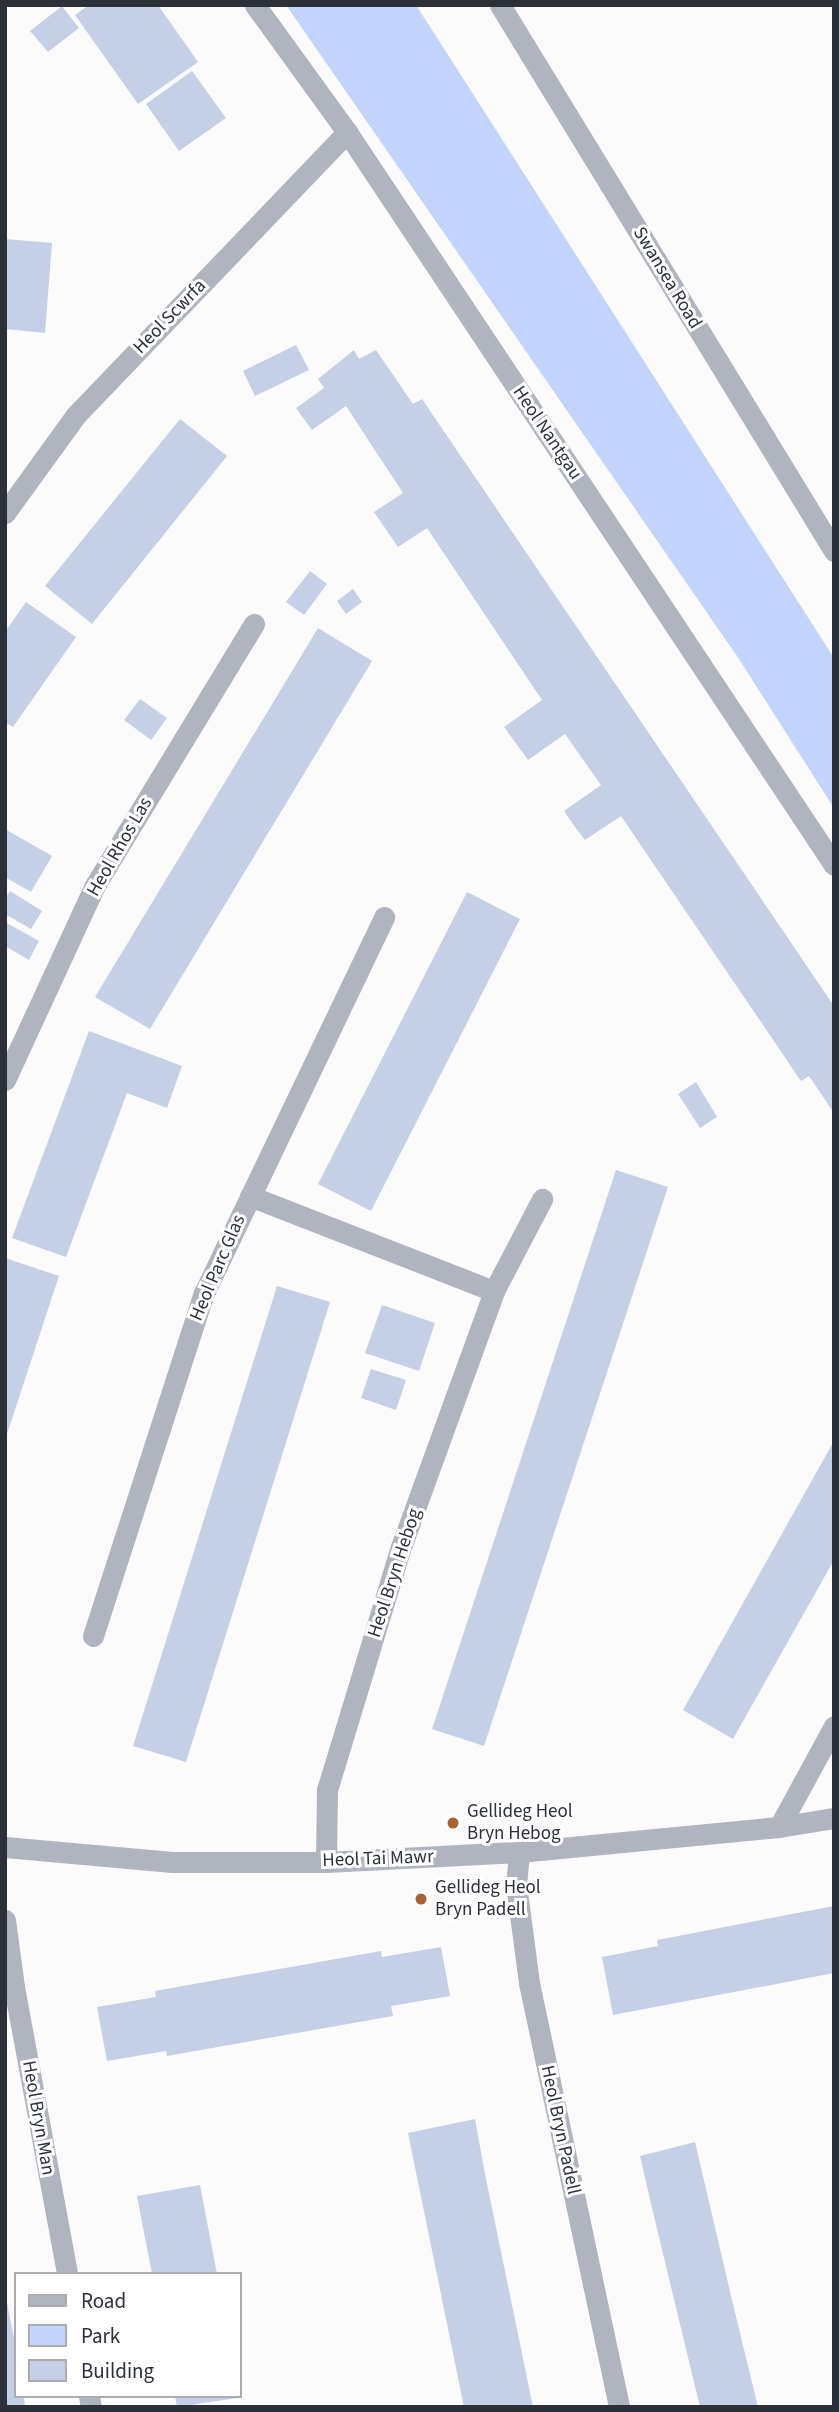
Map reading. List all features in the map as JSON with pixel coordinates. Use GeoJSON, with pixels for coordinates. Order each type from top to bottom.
{"type":"FeatureCollection","features":[{"type":"Feature","properties":{"kind":"street","name":"Heol Nantgau"},"geometry":{"type":"LineString","coordinates":[[255,5],[346,132],[834,865]]}},
{"type":"Feature","properties":{"kind":"street","name":"Swansea Road"},"geometry":{"type":"LineString","coordinates":[[500,5],[834,551]]}},
{"type":"Feature","properties":{"kind":"street","name":"Heol Scwrfa"},"geometry":{"type":"LineString","coordinates":[[5,513],[76,415],[346,132]]}},
{"type":"Feature","properties":{"kind":"street","name":"Heol Rhos Las"},"geometry":{"type":"LineString","coordinates":[[5,1080],[94,887],[254,624]]}},
{"type":"Feature","properties":{"kind":"street","name":"Heol Parc Glas"},"geometry":{"type":"LineString","coordinates":[[93,1636],[204,1293],[384,917]]}},
{"type":"Feature","properties":{"kind":"street"},"geometry":{"type":"LineString","coordinates":[[250,1196],[494,1291]]}},
{"type":"Feature","properties":{"kind":"street","name":"Heol Bryn Hebog"},"geometry":{"type":"LineString","coordinates":[[326,1861],[327,1790],[401,1547],[494,1291],[542,1199]]}},
{"type":"Feature","properties":{"kind":"street"},"geometry":{"type":"LineString","coordinates":[[779,1827],[834,1726]]}},
{"type":"Feature","properties":{"kind":"street","name":"Heol Tai Mawr"},"geometry":{"type":"LineString","coordinates":[[5,1847],[172,1862],[326,1861],[519,1852],[779,1827],[834,1818]]}},
{"type":"Feature","properties":{"kind":"street","name":"Heol Bryn Padell"},"geometry":{"type":"LineString","coordinates":[[519,1852],[516,1884],[529,1983],[619,2407]]}},
{"type":"Feature","properties":{"kind":"street","name":"Heol Bryn Man"},"geometry":{"type":"LineString","coordinates":[[5,1920],[14,1987],[67,2272]]}},
{"type":"Feature","properties":{"kind":"green space"},"geometry":{"type":"Polygon","coordinates":[[[286,5],[416,5],[834,658],[834,808],[737,656],[286,5]]]}},
{"type":"Feature","properties":{"kind":"building"},"geometry":{"type":"Polygon","coordinates":[[[89,5],[158,5],[198,62],[138,104],[75,15],[89,5]]]}},
{"type":"Feature","properties":{"kind":"building"},"geometry":{"type":"Polygon","coordinates":[[[62,6],[79,28],[48,52],[30,31],[62,6]]]}},
{"type":"Feature","properties":{"kind":"building"},"geometry":{"type":"Polygon","coordinates":[[[192,71],[226,118],[179,151],[146,104],[192,71]]]}},
{"type":"Feature","properties":{"kind":"building"},"geometry":{"type":"Polygon","coordinates":[[[5,239],[52,243],[45,333],[5,329],[5,239]]]}},
{"type":"Feature","properties":{"kind":"building"},"geometry":{"type":"Polygon","coordinates":[[[296,345],[309,370],[255,396],[243,371],[296,345]]]}},
{"type":"Feature","properties":{"kind":"building"},"geometry":{"type":"Polygon","coordinates":[[[354,350],[359,359],[376,350],[413,404],[422,399],[834,1006],[834,1113],[809,1076],[801,1081],[621,816],[585,840],[575,827],[564,811],[601,785],[565,734],[528,760],[504,727],[542,700],[427,528],[398,547],[374,512],[403,493],[346,406],[312,430],[296,408],[324,388],[318,379],[354,350]]]}},
{"type":"Feature","properties":{"kind":"building"},"geometry":{"type":"Polygon","coordinates":[[[180,419],[227,456],[92,624],[45,586],[180,419]]]}},
{"type":"Feature","properties":{"kind":"building"},"geometry":{"type":"Polygon","coordinates":[[[310,571],[327,584],[304,615],[286,602],[310,571]]]}},
{"type":"Feature","properties":{"kind":"building"},"geometry":{"type":"Polygon","coordinates":[[[353,589],[362,602],[346,614],[337,601],[353,589]]]}},
{"type":"Feature","properties":{"kind":"building"},"geometry":{"type":"Polygon","coordinates":[[[26,602],[76,637],[13,727],[5,722],[5,632],[26,602]]]}},
{"type":"Feature","properties":{"kind":"building"},"geometry":{"type":"Polygon","coordinates":[[[318,628],[372,661],[150,1029],[95,997],[318,628]]]}},
{"type":"Feature","properties":{"kind":"building"},"geometry":{"type":"Polygon","coordinates":[[[140,699],[167,718],[151,740],[124,720],[140,699]]]}},
{"type":"Feature","properties":{"kind":"building"},"geometry":{"type":"Polygon","coordinates":[[[5,829],[52,856],[31,892],[5,877],[5,829]]]}},
{"type":"Feature","properties":{"kind":"building"},"geometry":{"type":"Polygon","coordinates":[[[10,891],[42,911],[31,929],[5,914],[5,899],[10,891]]]}},
{"type":"Feature","properties":{"kind":"building"},"geometry":{"type":"Polygon","coordinates":[[[467,892],[520,919],[371,1211],[318,1184],[467,892]]]}},
{"type":"Feature","properties":{"kind":"building"},"geometry":{"type":"Polygon","coordinates":[[[5,922],[39,941],[29,960],[5,946],[5,922]]]}},
{"type":"Feature","properties":{"kind":"building"},"geometry":{"type":"Polygon","coordinates":[[[89,1031],[182,1066],[167,1108],[127,1093],[66,1257],[12,1238],[89,1031]]]}},
{"type":"Feature","properties":{"kind":"building"},"geometry":{"type":"Polygon","coordinates":[[[696,1082],[717,1117],[700,1128],[678,1094],[696,1082]]]}},
{"type":"Feature","properties":{"kind":"building"},"geometry":{"type":"Polygon","coordinates":[[[616,1170],[668,1187],[484,1746],[432,1729],[616,1170]]]}},
{"type":"Feature","properties":{"kind":"building"},"geometry":{"type":"Polygon","coordinates":[[[5,1258],[59,1276],[6,1437],[5,1437],[5,1258]]]}},
{"type":"Feature","properties":{"kind":"building"},"geometry":{"type":"Polygon","coordinates":[[[277,1286],[330,1302],[186,1762],[133,1746],[277,1286]]]}},
{"type":"Feature","properties":{"kind":"building"},"geometry":{"type":"Polygon","coordinates":[[[382,1305],[435,1323],[419,1371],[365,1353],[382,1305]]]}},
{"type":"Feature","properties":{"kind":"building"},"geometry":{"type":"Polygon","coordinates":[[[371,1369],[406,1380],[396,1410],[361,1398],[371,1369]]]}},
{"type":"Feature","properties":{"kind":"building"},"geometry":{"type":"Polygon","coordinates":[[[834,1441],[834,1560],[733,1739],[683,1710],[834,1441]]]}},
{"type":"Feature","properties":{"kind":"building"},"geometry":{"type":"Polygon","coordinates":[[[834,1906],[834,1973],[613,2015],[602,1957],[658,1946],[657,1940],[834,1906]]]}},
{"type":"Feature","properties":{"kind":"building"},"geometry":{"type":"Polygon","coordinates":[[[441,1947],[450,1996],[391,2006],[393,2016],[167,2056],[166,2051],[107,2061],[97,2007],[156,1997],[155,1991],[381,1951],[382,1957],[441,1947]]]}},
{"type":"Feature","properties":{"kind":"building"},"geometry":{"type":"Polygon","coordinates":[[[475,2119],[533,2407],[464,2407],[408,2133],[475,2119]]]}},
{"type":"Feature","properties":{"kind":"building"},"geometry":{"type":"Polygon","coordinates":[[[695,2142],[758,2407],[700,2407],[652,2208],[640,2156],[695,2142]]]}},
{"type":"Feature","properties":{"kind":"building"},"geometry":{"type":"Polygon","coordinates":[[[200,2185],[217,2272],[152,2272],[137,2196],[200,2185]]]}},
{"type":"Feature","properties":{"kind":"building"},"geometry":{"type":"Polygon","coordinates":[[[5,2293],[14,2338],[14,2398],[24,2398],[25,2407],[5,2407],[5,2293]]]}},
{"type":"Feature","properties":{"kind":"building"},"geometry":{"type":"Polygon","coordinates":[[[175,2398],[237,2398],[177,2407],[175,2398]]]}},
{"type":"Feature","properties":{"kind":"place","name":"Gellideg Heol Bryn Hebog"},"geometry":{"type":"Point","coordinates":[453,1823]}},
{"type":"Feature","properties":{"kind":"place","name":"Gellideg Heol Bryn Padell"},"geometry":{"type":"Point","coordinates":[421,1899]}}]}
